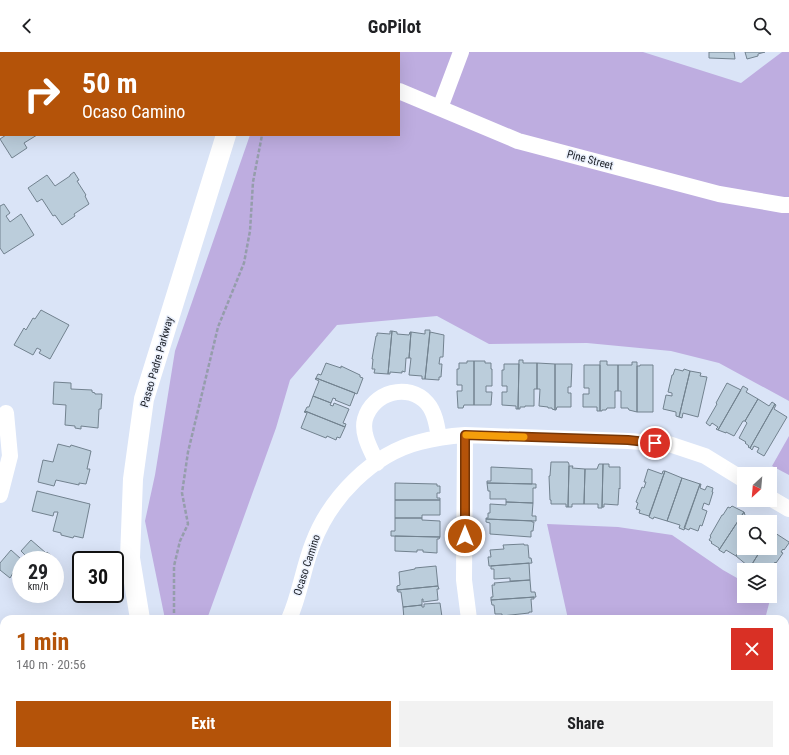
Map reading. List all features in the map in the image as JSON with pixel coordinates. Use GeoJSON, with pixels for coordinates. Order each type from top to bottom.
{"type":"FeatureCollection","features":[{"type":"Feature","properties":{"kind":"main road","name":"Paseo Padre Parkway"},"geometry":{"type":"LineString","coordinates":[[139,615],[130,558],[133,479],[144,399],[226,136]]}},
{"type":"Feature","properties":{"kind":"street"},"geometry":{"type":"LineString","coordinates":[[440,108],[461,52]]}},
{"type":"Feature","properties":{"kind":"street","name":"Pine Street"},"geometry":{"type":"LineString","coordinates":[[400,91],[518,141],[718,194],[789,205]]}},
{"type":"Feature","properties":{"kind":"street"},"geometry":{"type":"LineString","coordinates":[[377,463],[367,443],[364,430],[365,420],[370,409],[379,399],[392,392],[406,392],[418,396],[428,404],[434,416],[439,438]]}},
{"type":"Feature","properties":{"kind":"street"},"geometry":{"type":"LineString","coordinates":[[0,495],[10,456],[6,413]]}},
{"type":"Feature","properties":{"kind":"street"},"geometry":{"type":"LineString","coordinates":[[465,435],[464,580],[468,615]]}},
{"type":"Feature","properties":{"kind":"street","name":"Ocaso Camino"},"geometry":{"type":"LineString","coordinates":[[290,615],[301,586],[313,543],[325,516],[349,485],[377,463],[396,451],[419,442],[465,435],[628,440],[669,444],[705,456],[737,476]]}},
{"type":"Feature","properties":{"kind":"street"},"geometry":{"type":"LineString","coordinates":[[777,502],[789,509]]}},
{"type":"Feature","properties":{"kind":"path"},"geometry":{"type":"LineString","coordinates":[[174,615],[174,566],[180,541],[188,524],[182,493],[188,452],[218,327],[244,263],[250,231],[253,182],[262,136]]}},
{"type":"Feature","properties":{"kind":"shaded area"},"geometry":{"type":"Polygon","coordinates":[[[400,52],[643,52],[741,83],[782,52],[789,52],[789,401],[719,363],[671,351],[587,343],[489,344],[437,316],[337,325],[290,380],[276,428],[208,615],[164,615],[145,521],[155,475],[175,351],[250,136],[400,136],[400,52]]]}},
{"type":"Feature","properties":{"kind":"shaded area"},"geometry":{"type":"Polygon","coordinates":[[[789,436],[789,475],[777,469],[777,467],[772,466],[789,436]]]}},
{"type":"Feature","properties":{"kind":"shaded area"},"geometry":{"type":"Polygon","coordinates":[[[547,524],[618,527],[672,535],[737,578],[737,603],[769,603],[766,615],[567,615],[547,524]]]}},
{"type":"Feature","properties":{"kind":"building"},"geometry":{"type":"Polygon","coordinates":[[[709,52],[734,52],[735,59],[709,58],[709,52]]]}},
{"type":"Feature","properties":{"kind":"building"},"geometry":{"type":"Polygon","coordinates":[[[745,52],[765,52],[747,59],[745,52]]]}},
{"type":"Feature","properties":{"kind":"building"},"geometry":{"type":"Polygon","coordinates":[[[4,136],[35,136],[24,143],[27,148],[12,158],[0,139],[4,136]]]}},
{"type":"Feature","properties":{"kind":"building"},"geometry":{"type":"Polygon","coordinates":[[[74,172],[89,204],[74,214],[75,216],[62,225],[55,215],[53,216],[42,199],[37,202],[28,188],[47,175],[55,186],[74,172]]]}},
{"type":"Feature","properties":{"kind":"building"},"geometry":{"type":"Polygon","coordinates":[[[4,204],[10,213],[6,216],[10,222],[21,214],[34,235],[4,254],[0,248],[0,206],[4,204]]]}},
{"type":"Feature","properties":{"kind":"building"},"geometry":{"type":"Polygon","coordinates":[[[41,310],[69,325],[50,359],[39,353],[41,350],[37,348],[33,355],[14,345],[24,328],[26,330],[33,318],[35,319],[41,310]]]}},
{"type":"Feature","properties":{"kind":"building"},"geometry":{"type":"Polygon","coordinates":[[[425,330],[430,330],[425,379],[422,379],[422,376],[409,375],[411,358],[409,358],[411,332],[425,334],[425,330]]]}},
{"type":"Feature","properties":{"kind":"building"},"geometry":{"type":"Polygon","coordinates":[[[390,331],[392,331],[388,374],[374,373],[375,369],[372,369],[372,359],[377,333],[390,334],[390,331]]]}},
{"type":"Feature","properties":{"kind":"building"},"geometry":{"type":"Polygon","coordinates":[[[392,331],[397,332],[397,334],[409,335],[411,332],[409,358],[406,358],[405,372],[390,372],[390,374],[388,374],[392,331]]]}},
{"type":"Feature","properties":{"kind":"building"},"geometry":{"type":"Polygon","coordinates":[[[430,332],[444,335],[443,357],[440,357],[439,364],[442,364],[441,377],[439,377],[439,380],[425,379],[430,332]]]}},
{"type":"Feature","properties":{"kind":"building"},"geometry":{"type":"Polygon","coordinates":[[[519,360],[523,360],[523,363],[537,363],[537,389],[534,389],[534,406],[525,406],[518,409],[519,360]]]}},
{"type":"Feature","properties":{"kind":"building"},"geometry":{"type":"Polygon","coordinates":[[[467,361],[474,361],[474,405],[464,405],[463,408],[458,408],[457,391],[462,391],[462,385],[457,385],[457,369],[459,369],[459,363],[467,363],[467,361]]]}},
{"type":"Feature","properties":{"kind":"building"},"geometry":{"type":"Polygon","coordinates":[[[474,361],[485,361],[485,363],[491,363],[492,386],[486,386],[486,392],[492,392],[491,405],[474,405],[474,361]]]}},
{"type":"Feature","properties":{"kind":"building"},"geometry":{"type":"Polygon","coordinates":[[[600,361],[607,361],[607,365],[618,365],[618,391],[615,391],[615,408],[607,408],[606,410],[602,411],[600,411],[600,361]]]}},
{"type":"Feature","properties":{"kind":"building"},"geometry":{"type":"Polygon","coordinates":[[[632,362],[637,362],[637,412],[629,410],[628,408],[621,408],[621,391],[618,391],[618,365],[632,365],[632,362]]]}},
{"type":"Feature","properties":{"kind":"building"},"geometry":{"type":"Polygon","coordinates":[[[326,363],[341,368],[341,366],[363,378],[357,394],[316,378],[318,374],[321,375],[326,363]]]}},
{"type":"Feature","properties":{"kind":"building"},"geometry":{"type":"Polygon","coordinates":[[[537,363],[555,364],[555,410],[548,407],[539,406],[540,389],[537,389],[537,363]]]}},
{"type":"Feature","properties":{"kind":"building"},"geometry":{"type":"Polygon","coordinates":[[[504,364],[519,364],[518,409],[516,409],[516,406],[502,405],[502,392],[507,392],[507,386],[502,386],[502,370],[504,370],[504,364]]]}},
{"type":"Feature","properties":{"kind":"building"},"geometry":{"type":"Polygon","coordinates":[[[555,364],[572,364],[571,387],[568,387],[568,393],[571,393],[571,407],[557,407],[556,410],[555,410],[555,364]]]}},
{"type":"Feature","properties":{"kind":"building"},"geometry":{"type":"Polygon","coordinates":[[[584,365],[600,365],[600,411],[597,411],[597,407],[583,407],[583,394],[589,394],[589,388],[584,388],[584,365]]]}},
{"type":"Feature","properties":{"kind":"building"},"geometry":{"type":"Polygon","coordinates":[[[653,365],[653,412],[637,412],[637,366],[653,365]]]}},
{"type":"Feature","properties":{"kind":"building"},"geometry":{"type":"Polygon","coordinates":[[[675,369],[690,371],[679,417],[676,416],[676,412],[663,409],[666,395],[672,396],[672,393],[668,392],[675,369]]]}},
{"type":"Feature","properties":{"kind":"building"},"geometry":{"type":"Polygon","coordinates":[[[690,371],[701,373],[700,376],[707,377],[698,417],[683,413],[682,418],[679,417],[690,371]]]}},
{"type":"Feature","properties":{"kind":"building"},"geometry":{"type":"Polygon","coordinates":[[[316,378],[355,393],[350,406],[333,398],[331,403],[313,396],[319,381],[315,379],[316,378]]]}},
{"type":"Feature","properties":{"kind":"building"},"geometry":{"type":"Polygon","coordinates":[[[54,382],[71,383],[71,389],[92,390],[95,394],[102,394],[101,409],[99,409],[98,428],[81,426],[81,429],[75,428],[75,426],[65,425],[66,405],[53,404],[54,382]]]}},
{"type":"Feature","properties":{"kind":"building"},"geometry":{"type":"Polygon","coordinates":[[[727,383],[741,390],[718,430],[716,429],[718,427],[712,423],[710,426],[706,423],[727,383]]]}},
{"type":"Feature","properties":{"kind":"building"},"geometry":{"type":"Polygon","coordinates":[[[743,386],[748,389],[746,392],[758,399],[734,436],[718,430],[743,386]]]}},
{"type":"Feature","properties":{"kind":"building"},"geometry":{"type":"Polygon","coordinates":[[[313,396],[331,403],[330,405],[333,406],[334,403],[349,409],[343,423],[346,424],[345,427],[305,411],[307,407],[309,407],[313,396]]]}},
{"type":"Feature","properties":{"kind":"building"},"geometry":{"type":"Polygon","coordinates":[[[758,399],[769,406],[772,402],[775,404],[750,448],[745,443],[746,442],[739,438],[747,423],[745,421],[758,399]]]}},
{"type":"Feature","properties":{"kind":"building"},"geometry":{"type":"Polygon","coordinates":[[[775,404],[774,409],[787,417],[764,456],[757,452],[759,448],[754,446],[752,450],[750,448],[775,404]]]}},
{"type":"Feature","properties":{"kind":"building"},"geometry":{"type":"Polygon","coordinates":[[[305,411],[345,427],[340,438],[337,437],[336,440],[327,436],[326,438],[301,428],[307,413],[304,412],[305,411]]]}},
{"type":"Feature","properties":{"kind":"building"},"geometry":{"type":"Polygon","coordinates":[[[58,444],[70,447],[71,445],[91,451],[87,469],[90,469],[86,484],[79,483],[79,485],[56,480],[54,486],[38,482],[43,460],[53,462],[58,444]]]}},
{"type":"Feature","properties":{"kind":"building"},"geometry":{"type":"Polygon","coordinates":[[[551,462],[568,462],[569,464],[568,507],[566,507],[566,504],[551,504],[549,476],[551,462]]]}},
{"type":"Feature","properties":{"kind":"building"},"geometry":{"type":"Polygon","coordinates":[[[599,464],[603,464],[602,508],[598,508],[598,504],[584,504],[585,469],[597,469],[599,464]]]}},
{"type":"Feature","properties":{"kind":"building"},"geometry":{"type":"Polygon","coordinates":[[[603,464],[609,464],[609,467],[620,467],[618,505],[604,504],[604,507],[602,507],[603,464]]]}},
{"type":"Feature","properties":{"kind":"building"},"geometry":{"type":"Polygon","coordinates":[[[569,466],[573,466],[572,468],[585,469],[584,504],[572,504],[572,507],[568,507],[569,466]]]}},
{"type":"Feature","properties":{"kind":"building"},"geometry":{"type":"Polygon","coordinates":[[[491,467],[532,469],[532,484],[487,483],[487,481],[491,481],[491,467]]]}},
{"type":"Feature","properties":{"kind":"building"},"geometry":{"type":"Polygon","coordinates":[[[648,469],[662,474],[663,471],[665,471],[649,516],[639,513],[640,510],[636,509],[638,503],[636,502],[642,487],[644,488],[646,482],[644,482],[648,469]]]}},
{"type":"Feature","properties":{"kind":"building"},"geometry":{"type":"Polygon","coordinates":[[[665,471],[682,478],[667,521],[649,517],[665,471]]]}},
{"type":"Feature","properties":{"kind":"building"},"geometry":{"type":"Polygon","coordinates":[[[682,478],[700,484],[684,530],[679,528],[680,525],[667,521],[682,478]]]}},
{"type":"Feature","properties":{"kind":"building"},"geometry":{"type":"Polygon","coordinates":[[[395,483],[437,484],[437,486],[440,486],[440,493],[437,493],[437,498],[440,498],[440,500],[395,500],[395,483]]]}},
{"type":"Feature","properties":{"kind":"building"},"geometry":{"type":"Polygon","coordinates":[[[487,483],[536,484],[536,488],[533,488],[533,503],[506,502],[506,499],[490,499],[490,491],[488,491],[487,483]]]}},
{"type":"Feature","properties":{"kind":"building"},"geometry":{"type":"Polygon","coordinates":[[[700,484],[700,488],[705,490],[707,486],[713,488],[713,492],[709,505],[704,503],[702,509],[707,511],[702,526],[700,525],[698,531],[690,528],[689,530],[684,528],[700,484]]]}},
{"type":"Feature","properties":{"kind":"building"},"geometry":{"type":"Polygon","coordinates":[[[37,491],[90,504],[83,538],[74,536],[73,538],[53,531],[58,512],[54,512],[53,516],[32,511],[37,491]]]}},
{"type":"Feature","properties":{"kind":"building"},"geometry":{"type":"Polygon","coordinates":[[[395,500],[440,500],[440,515],[422,515],[422,518],[395,518],[395,500]]]}},
{"type":"Feature","properties":{"kind":"building"},"geometry":{"type":"Polygon","coordinates":[[[506,502],[533,503],[532,516],[536,516],[536,521],[486,519],[488,518],[488,513],[490,513],[490,504],[506,505],[506,502]]]}},
{"type":"Feature","properties":{"kind":"building"},"geometry":{"type":"Polygon","coordinates":[[[732,506],[744,512],[742,515],[737,515],[737,523],[719,550],[719,548],[709,540],[711,537],[710,536],[722,515],[728,507],[730,508],[732,506]]]}},
{"type":"Feature","properties":{"kind":"building"},"geometry":{"type":"Polygon","coordinates":[[[395,518],[422,518],[422,520],[440,521],[440,537],[391,536],[391,531],[395,531],[395,518]]]}},
{"type":"Feature","properties":{"kind":"building"},"geometry":{"type":"Polygon","coordinates":[[[486,519],[532,521],[534,522],[533,531],[531,531],[531,537],[490,534],[490,523],[486,522],[486,519]]]}},
{"type":"Feature","properties":{"kind":"building"},"geometry":{"type":"Polygon","coordinates":[[[737,523],[737,554],[736,556],[726,550],[724,553],[719,550],[737,523]]]}},
{"type":"Feature","properties":{"kind":"building"},"geometry":{"type":"Polygon","coordinates":[[[777,534],[789,542],[781,552],[783,553],[776,563],[753,563],[758,555],[777,555],[777,534]]]}},
{"type":"Feature","properties":{"kind":"building"},"geometry":{"type":"Polygon","coordinates":[[[395,536],[440,537],[437,539],[437,553],[423,552],[423,550],[417,550],[417,552],[395,551],[395,536]]]}},
{"type":"Feature","properties":{"kind":"building"},"geometry":{"type":"Polygon","coordinates":[[[31,540],[44,551],[21,551],[31,540]]]}},
{"type":"Feature","properties":{"kind":"building"},"geometry":{"type":"Polygon","coordinates":[[[503,545],[528,545],[529,558],[531,558],[532,563],[489,566],[488,557],[491,557],[490,550],[504,549],[503,545]]]}},
{"type":"Feature","properties":{"kind":"building"},"geometry":{"type":"Polygon","coordinates":[[[11,550],[12,575],[10,578],[0,570],[0,563],[11,550]]]}},
{"type":"Feature","properties":{"kind":"building"},"geometry":{"type":"Polygon","coordinates":[[[737,554],[758,555],[753,563],[744,563],[736,556],[737,554]]]}},
{"type":"Feature","properties":{"kind":"building"},"geometry":{"type":"Polygon","coordinates":[[[529,563],[530,580],[510,581],[510,578],[494,579],[494,569],[491,569],[491,566],[529,563]]]}},
{"type":"Feature","properties":{"kind":"building"},"geometry":{"type":"Polygon","coordinates":[[[436,566],[438,586],[397,590],[397,586],[400,585],[399,572],[415,568],[436,566]]]}},
{"type":"Feature","properties":{"kind":"building"},"geometry":{"type":"Polygon","coordinates":[[[530,580],[531,592],[535,592],[536,597],[491,600],[491,597],[493,597],[492,585],[495,585],[494,583],[530,580]]]}},
{"type":"Feature","properties":{"kind":"building"},"geometry":{"type":"Polygon","coordinates":[[[438,586],[438,600],[423,602],[422,599],[422,605],[403,607],[401,592],[398,592],[397,590],[438,586]]]}},
{"type":"Feature","properties":{"kind":"building"},"geometry":{"type":"Polygon","coordinates":[[[534,597],[534,599],[531,599],[532,612],[511,615],[495,614],[494,605],[492,605],[491,600],[534,597]]]}},
{"type":"Feature","properties":{"kind":"building"},"geometry":{"type":"Polygon","coordinates":[[[440,603],[442,615],[404,615],[403,607],[422,605],[422,607],[424,607],[424,604],[440,603]]]}},
{"type":"Feature","properties":{"kind":"slow traffic"},"geometry":{"type":"LineString","coordinates":[[466,435],[524,437]]}},
{"type":"Feature","properties":{"kind":"route"},"geometry":{"type":"LineString","coordinates":[[465,536],[465,435],[628,440],[655,443]]}}]}
